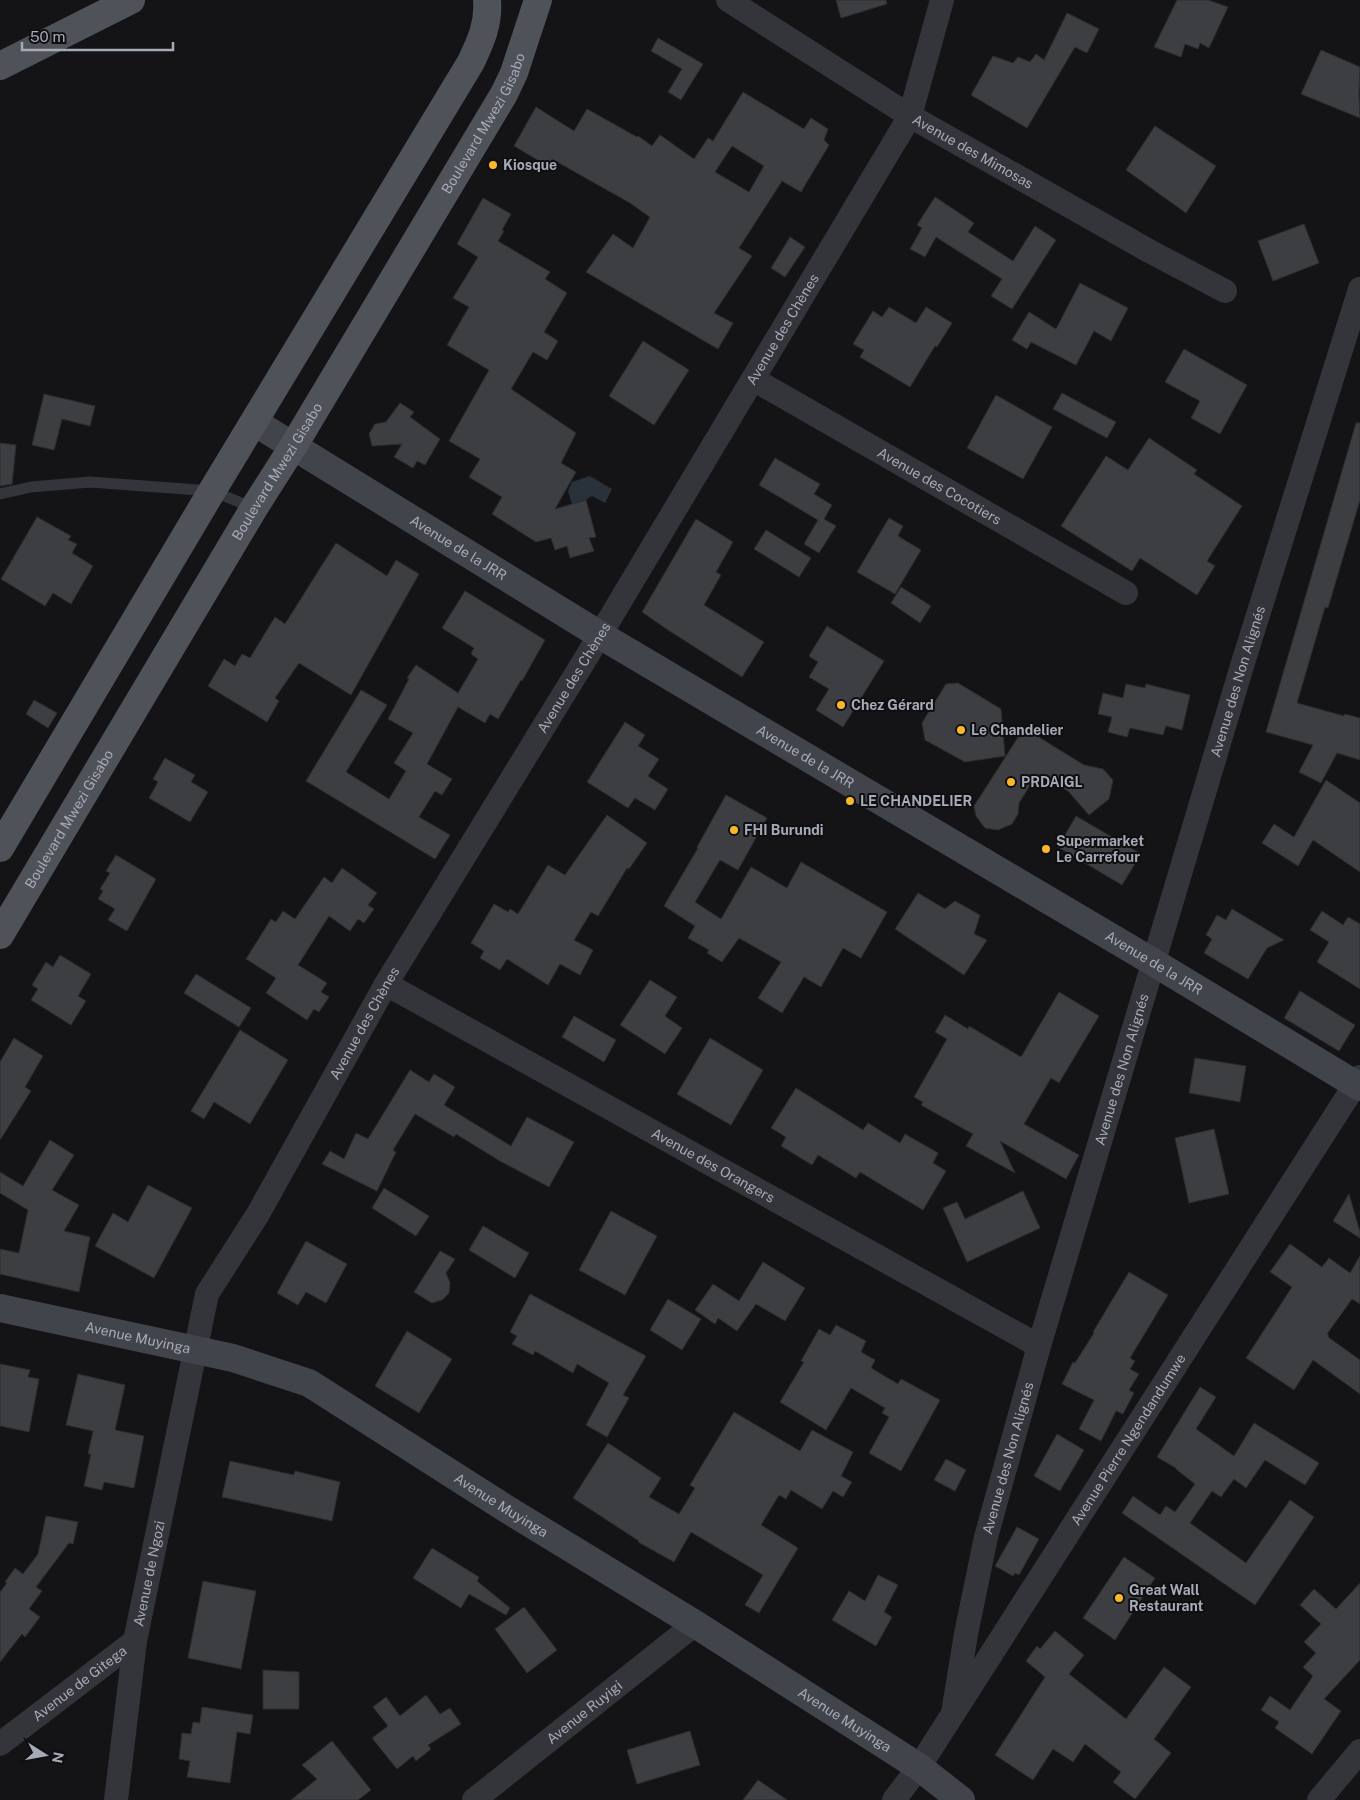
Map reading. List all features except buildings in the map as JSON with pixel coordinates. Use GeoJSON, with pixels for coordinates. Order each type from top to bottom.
{"type":"FeatureCollection","features":[{"type":"Feature","properties":{"kind":"main road"},"geometry":{"type":"LineString","coordinates":[[0,66],[131,0]]}},
{"type":"Feature","properties":{"kind":"main road"},"geometry":{"type":"LineString","coordinates":[[0,848],[212,491],[472,62],[483,38],[488,14],[487,0]]}},
{"type":"Feature","properties":{"kind":"main road","name":"Boulevard Mwezi Gisabo"},"geometry":{"type":"LineString","coordinates":[[0,935],[254,508],[294,445],[504,94],[514,73],[538,0]]}},
{"type":"Feature","properties":{"kind":"street","name":"Avenue des Mimosas"},"geometry":{"type":"LineString","coordinates":[[728,0],[910,116],[1225,291]]}},
{"type":"Feature","properties":{"kind":"street","name":"Avenue des Chènes"},"geometry":{"type":"LineString","coordinates":[[197,1350],[208,1294],[258,1214],[386,984],[600,635],[910,116],[942,0]]}},
{"type":"Feature","properties":{"kind":"street","name":"Avenue des Non Alignés"},"geometry":{"type":"LineString","coordinates":[[953,1713],[966,1634],[986,1537],[1039,1346],[1245,657],[1360,289]]}},
{"type":"Feature","properties":{"kind":"street","name":"Avenue des Cocotiers"},"geometry":{"type":"LineString","coordinates":[[754,379],[1126,593]]}},
{"type":"Feature","properties":{"kind":"street","name":"Avenue de la JRR"},"geometry":{"type":"LineString","coordinates":[[254,422],[600,635],[1358,1083]]}},
{"type":"Feature","properties":{"kind":"street","name":"Avenue des Orangers"},"geometry":{"type":"LineString","coordinates":[[386,984],[1039,1346]]}},
{"type":"Feature","properties":{"kind":"street","name":"Avenue Pierre Ngendandumwe"},"geometry":{"type":"LineString","coordinates":[[894,1800],[919,1767],[1358,1083]]}},
{"type":"Feature","properties":{"kind":"street","name":"Avenue Muyinga"},"geometry":{"type":"LineString","coordinates":[[0,1308],[233,1358],[309,1383],[505,1508],[695,1624],[919,1767],[961,1800]]}},
{"type":"Feature","properties":{"kind":"street","name":"Avenue de Ngozi"},"geometry":{"type":"LineString","coordinates":[[116,1800],[135,1642],[197,1350]]}},
{"type":"Feature","properties":{"kind":"street","name":"Avenue Ruyigi"},"geometry":{"type":"LineString","coordinates":[[474,1800],[695,1624]]}},
{"type":"Feature","properties":{"kind":"street","name":"Avenue de Gitega"},"geometry":{"type":"LineString","coordinates":[[0,1744],[135,1642]]}},
{"type":"Feature","properties":{"kind":"street"},"geometry":{"type":"LineString","coordinates":[[1319,1800],[1360,1751]]}},
{"type":"Feature","properties":{"kind":"lane"},"geometry":{"type":"LineString","coordinates":[[0,494],[31,487],[90,482],[212,491],[254,508]]}},
{"type":"Feature","properties":{"kind":"shaded area"},"geometry":{"type":"Polygon","coordinates":[[[590,476],[612,489],[605,503],[592,496],[572,504],[568,491],[572,482],[590,476]]]}},
{"type":"Feature","properties":{"kind":"place","name":"Kiosque"},"geometry":{"type":"Point","coordinates":[493,165]}},
{"type":"Feature","properties":{"kind":"place","name":"Chez Gérard"},"geometry":{"type":"Point","coordinates":[841,705]}},
{"type":"Feature","properties":{"kind":"place","name":"Le Chandelier"},"geometry":{"type":"Point","coordinates":[961,730]}},
{"type":"Feature","properties":{"kind":"place","name":"PRDAIGL"},"geometry":{"type":"Point","coordinates":[1011,782]}},
{"type":"Feature","properties":{"kind":"place","name":"LE CHANDELIER"},"geometry":{"type":"Point","coordinates":[850,801]}},
{"type":"Feature","properties":{"kind":"place","name":"FHI Burundi"},"geometry":{"type":"Point","coordinates":[734,830]}},
{"type":"Feature","properties":{"kind":"place","name":"Supermarket Le Carrefour"},"geometry":{"type":"Point","coordinates":[1046,849]}},
{"type":"Feature","properties":{"kind":"place","name":"Great Wall Restaurant"},"geometry":{"type":"Point","coordinates":[1119,1598]}}]}
